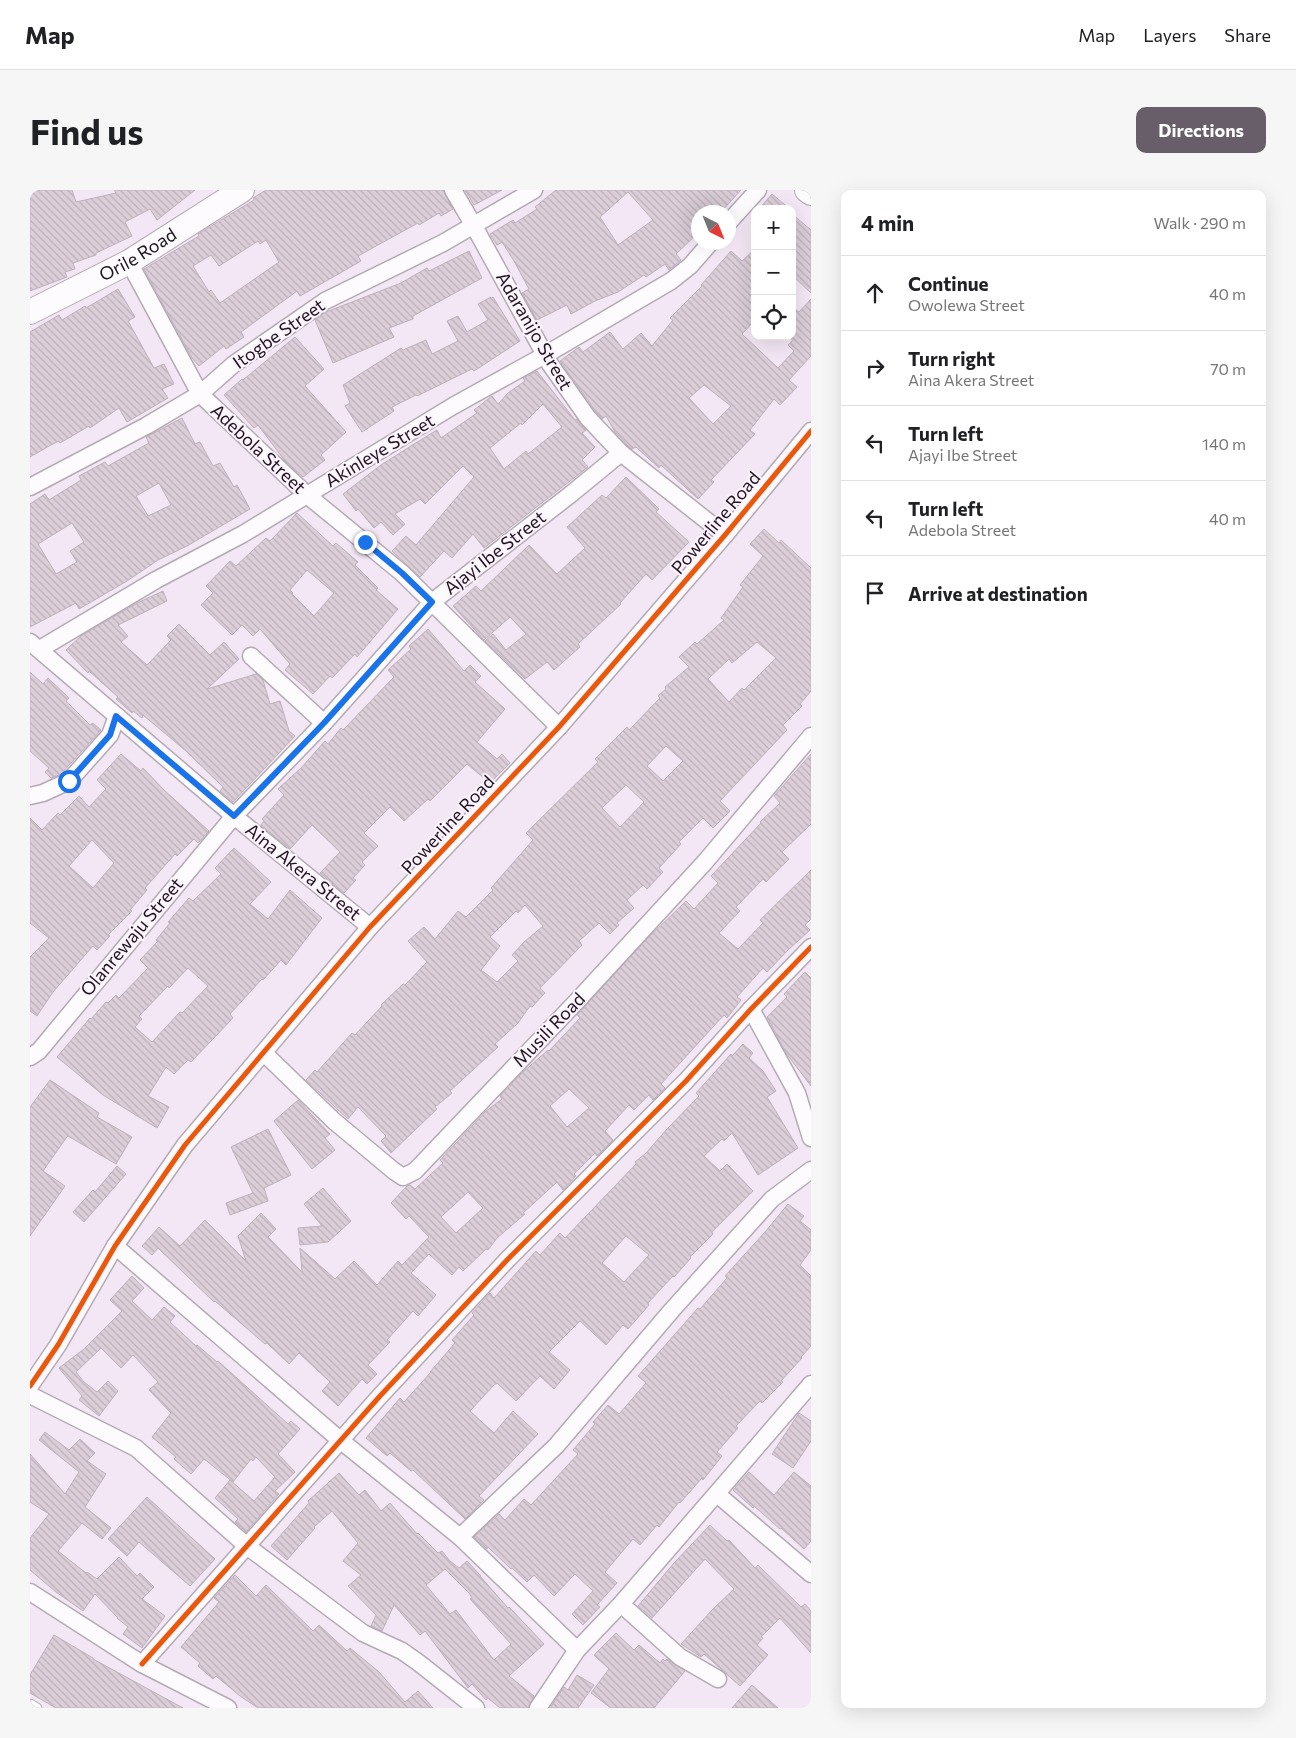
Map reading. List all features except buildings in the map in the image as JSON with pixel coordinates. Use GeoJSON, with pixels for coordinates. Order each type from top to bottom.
{"type":"FeatureCollection","features":[{"type":"Feature","properties":{"kind":"street","name":"Orile Road"},"geometry":{"type":"LineString","coordinates":[[30,312],[129,262],[242,190]]}},
{"type":"Feature","properties":{"kind":"street","name":"Adaranijo Street"},"geometry":{"type":"LineString","coordinates":[[453,190],[550,364],[588,418],[621,454],[725,536]]}},
{"type":"Feature","properties":{"kind":"street","name":"Itogbe Street"},"geometry":{"type":"LineString","coordinates":[[30,487],[146,426],[200,394],[234,364],[325,301],[474,226],[534,190]]}},
{"type":"Feature","properties":{"kind":"street"},"geometry":{"type":"LineString","coordinates":[[736,214],[758,190]]}},
{"type":"Feature","properties":{"kind":"street"},"geometry":{"type":"LineString","coordinates":[[807,190],[811,193]]}},
{"type":"Feature","properties":{"kind":"street","name":"Akinleye Street"},"geometry":{"type":"LineString","coordinates":[[35,645],[243,534],[453,406],[545,355],[671,281],[690,266],[704,250]]}},
{"type":"Feature","properties":{"kind":"street","name":"Adebola Street"},"geometry":{"type":"LineString","coordinates":[[129,262],[200,394],[307,495],[402,573],[559,727]]}},
{"type":"Feature","properties":{"kind":"street","name":"Powerline Road"},"geometry":{"type":"LineString","coordinates":[[30,1386],[58,1345],[115,1246],[186,1145],[370,927],[559,727],[725,536],[811,431]]}},
{"type":"Feature","properties":{"kind":"street","name":"Ajayi Ibe Street"},"geometry":{"type":"LineString","coordinates":[[234,816],[324,723],[432,602],[621,454]]}},
{"type":"Feature","properties":{"kind":"street","name":"Aina Akera Street"},"geometry":{"type":"LineString","coordinates":[[35,645],[234,816],[370,927]]}},
{"type":"Feature","properties":{"kind":"street"},"geometry":{"type":"LineString","coordinates":[[251,656],[324,723]]}},
{"type":"Feature","properties":{"kind":"street"},"geometry":{"type":"LineString","coordinates":[[30,796],[43,794],[69,781],[110,735],[116,716]]}},
{"type":"Feature","properties":{"kind":"street","name":"Musili Road"},"geometry":{"type":"LineString","coordinates":[[264,1053],[334,1121],[394,1172],[403,1177],[415,1171],[577,1001],[692,876],[811,736]]}},
{"type":"Feature","properties":{"kind":"street","name":"Olanrewaju Street"},"geometry":{"type":"LineString","coordinates":[[30,1057],[39,1050],[234,816]]}},
{"type":"Feature","properties":{"kind":"street"},"geometry":{"type":"LineString","coordinates":[[142,1664],[340,1440],[508,1259],[686,1081],[750,1010],[811,947]]}},
{"type":"Feature","properties":{"kind":"street"},"geometry":{"type":"LineString","coordinates":[[750,1010],[796,1094],[811,1138]]}},
{"type":"Feature","properties":{"kind":"street"},"geometry":{"type":"LineString","coordinates":[[460,1537],[556,1446],[672,1310],[772,1199],[811,1170]]}},
{"type":"Feature","properties":{"kind":"street"},"geometry":{"type":"LineString","coordinates":[[115,1246],[340,1440],[460,1537],[577,1650]]}},
{"type":"Feature","properties":{"kind":"street"},"geometry":{"type":"LineString","coordinates":[[538,1708],[577,1650],[621,1604],[811,1384]]}},
{"type":"Feature","properties":{"kind":"street"},"geometry":{"type":"LineString","coordinates":[[30,1395],[136,1448],[248,1546],[363,1633],[402,1650],[414,1658],[476,1708]]}},
{"type":"Feature","properties":{"kind":"street"},"geometry":{"type":"LineString","coordinates":[[717,1494],[811,1574]]}},
{"type":"Feature","properties":{"kind":"street"},"geometry":{"type":"LineString","coordinates":[[30,1592],[142,1664],[228,1708]]}},
{"type":"Feature","properties":{"kind":"street"},"geometry":{"type":"LineString","coordinates":[[621,1604],[680,1657],[718,1679]]}},
{"type":"Feature","properties":{"kind":"lane"},"geometry":{"type":"LineString","coordinates":[[30,1704],[37,1708]]}},
{"type":"Feature","properties":{"kind":"cycle path"},"geometry":{"type":"LineString","coordinates":[[30,1386],[58,1345],[115,1246],[185,1145],[370,927],[559,727],[725,535],[811,431]]}},
{"type":"Feature","properties":{"kind":"cycle path"},"geometry":{"type":"LineString","coordinates":[[142,1664],[380,1396],[508,1259],[686,1081],[751,1009],[811,947]]}},
{"type":"Feature","properties":{"kind":"route"},"geometry":{"type":"LineString","coordinates":[[69,781],[110,735],[116,716],[234,816],[324,723],[432,602],[402,573],[365,542]]}}]}
